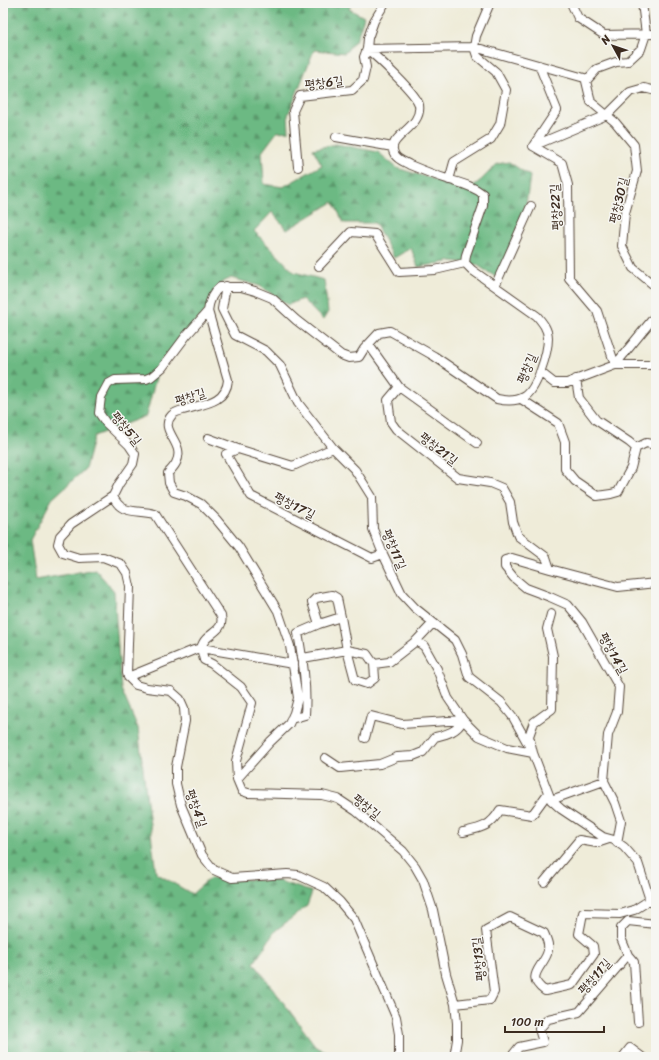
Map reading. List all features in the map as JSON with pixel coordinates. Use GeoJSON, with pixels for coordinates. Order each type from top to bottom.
{"type":"FeatureCollection","features":[{"type":"Feature","properties":{"kind":"street","name":"평창6길"},"geometry":{"type":"LineString","coordinates":[[298,167],[292,111],[300,96],[352,90],[363,80],[366,68],[364,57],[367,49],[368,38],[374,21],[385,3]]}},
{"type":"Feature","properties":{"kind":"street"},"geometry":{"type":"LineString","coordinates":[[449,180],[454,162],[491,139],[500,124],[506,90],[496,72],[477,56],[474,47],[476,36],[490,3]]}},
{"type":"Feature","properties":{"kind":"street"},"geometry":{"type":"LineString","coordinates":[[571,3],[578,18],[604,35],[656,34]]}},
{"type":"Feature","properties":{"kind":"street"},"geometry":{"type":"LineString","coordinates":[[367,49],[474,47],[588,79],[597,69],[616,62],[628,61],[641,50],[646,34],[642,3]]}},
{"type":"Feature","properties":{"kind":"street"},"geometry":{"type":"LineString","coordinates":[[319,266],[351,232],[375,234],[399,272],[435,270],[465,263],[466,255],[484,206],[483,194],[476,188],[427,172],[398,159],[394,154],[393,147],[395,141],[414,123],[419,114],[419,104],[416,98],[406,87],[378,58],[367,49]]}},
{"type":"Feature","properties":{"kind":"street"},"geometry":{"type":"LineString","coordinates":[[533,146],[557,110],[539,65]]}},
{"type":"Feature","properties":{"kind":"street","name":"평창30길"},"geometry":{"type":"LineString","coordinates":[[588,79],[586,81],[591,102],[615,122],[634,145],[637,171],[625,213],[622,246],[633,268],[654,283]]}},
{"type":"Feature","properties":{"kind":"street"},"geometry":{"type":"LineString","coordinates":[[533,146],[607,115],[630,92],[644,88],[656,91]]}},
{"type":"Feature","properties":{"kind":"street"},"geometry":{"type":"LineString","coordinates":[[336,136],[393,147]]}},
{"type":"Feature","properties":{"kind":"street","name":"평창22길"},"geometry":{"type":"LineString","coordinates":[[533,146],[562,163],[568,185],[569,278],[597,312],[616,365]]}},
{"type":"Feature","properties":{"kind":"street"},"geometry":{"type":"LineString","coordinates":[[495,286],[531,206]]}},
{"type":"Feature","properties":{"kind":"street","name":"평창길"},"geometry":{"type":"LineString","coordinates":[[226,286],[241,287],[272,298],[296,320],[340,354],[349,358],[358,357],[379,333],[390,331],[434,356],[497,399],[508,401],[526,397],[532,389],[540,372],[546,354],[548,336],[544,324],[537,316],[472,270],[465,263]]}},
{"type":"Feature","properties":{"kind":"street"},"geometry":{"type":"LineString","coordinates":[[208,311],[210,301],[217,290],[226,286]]}},
{"type":"Feature","properties":{"kind":"street","name":"평창11길"},"geometry":{"type":"LineString","coordinates":[[226,286],[222,309],[235,335],[266,351],[280,365],[298,403],[333,448],[355,470],[372,497],[373,529],[402,594],[415,608],[455,640],[462,654],[469,677],[505,707],[513,717],[533,753]]}},
{"type":"Feature","properties":{"kind":"street","name":"평창길"},"geometry":{"type":"LineString","coordinates":[[208,311],[228,380],[228,386],[226,391],[218,399],[175,412],[169,420],[168,430],[177,443],[178,448],[177,462],[168,473],[169,483],[174,492],[186,496],[201,504],[216,519],[239,547],[278,611],[290,646],[298,698],[289,724],[270,742],[237,779],[242,791],[248,793],[322,795],[338,799],[356,811],[403,851],[415,866],[423,880],[433,910],[446,974],[455,1004],[458,1023],[458,1040],[454,1057]]}},
{"type":"Feature","properties":{"kind":"street","name":"평창5길"},"geometry":{"type":"LineString","coordinates":[[128,677],[126,673],[130,586],[127,573],[121,564],[103,558],[79,558],[63,553],[58,544],[60,536],[72,524],[113,496],[119,484],[133,464],[135,454],[129,445],[106,423],[99,413],[101,398],[108,384],[115,380],[146,379],[151,377],[162,368],[186,336],[208,311]]}},
{"type":"Feature","properties":{"kind":"street"},"geometry":{"type":"LineString","coordinates":[[616,365],[656,315]]}},
{"type":"Feature","properties":{"kind":"street"},"geometry":{"type":"LineString","coordinates":[[369,344],[398,387],[477,443]]}},
{"type":"Feature","properties":{"kind":"street"},"geometry":{"type":"LineString","coordinates":[[540,372],[554,383],[567,382],[616,365],[656,365]]}},
{"type":"Feature","properties":{"kind":"street"},"geometry":{"type":"LineString","coordinates":[[576,379],[579,398],[596,420],[636,448]]}},
{"type":"Feature","properties":{"kind":"street","name":"평창21길"},"geometry":{"type":"LineString","coordinates":[[398,387],[388,400],[391,422],[396,429],[458,478],[490,482],[502,488],[510,502],[513,522],[518,536],[546,557],[550,569]]}},
{"type":"Feature","properties":{"kind":"street"},"geometry":{"type":"LineString","coordinates":[[521,398],[558,423],[565,442],[565,469],[575,481],[597,496],[618,492],[631,468],[636,448],[646,443],[656,445]]}},
{"type":"Feature","properties":{"kind":"street"},"geometry":{"type":"LineString","coordinates":[[208,438],[293,466],[333,448]]}},
{"type":"Feature","properties":{"kind":"street","name":"평창17길"},"geometry":{"type":"LineString","coordinates":[[238,449],[226,454],[251,496],[372,558],[383,554]]}},
{"type":"Feature","properties":{"kind":"street"},"geometry":{"type":"LineString","coordinates":[[113,496],[118,505],[128,510],[155,514],[221,616],[222,622],[218,629],[204,641],[201,648],[204,660],[212,664],[241,687],[252,703],[236,761],[237,779]]}},
{"type":"Feature","properties":{"kind":"street","name":"평창14길"},"geometry":{"type":"LineString","coordinates":[[550,569],[512,558],[505,560],[505,567],[514,578],[526,588],[568,605],[582,622],[619,687],[617,712],[608,735],[604,781]]}},
{"type":"Feature","properties":{"kind":"street"},"geometry":{"type":"LineString","coordinates":[[550,569],[618,587],[656,583]]}},
{"type":"Feature","properties":{"kind":"street"},"geometry":{"type":"LineString","coordinates":[[303,658],[347,650],[367,654],[374,664],[375,678],[367,684],[355,680],[347,650],[337,598],[332,595],[316,598],[312,602],[319,624]]}},
{"type":"Feature","properties":{"kind":"street","name":"평창11길"},"geometry":{"type":"LineString","coordinates":[[549,796],[533,753],[529,736],[534,722],[552,709],[553,656],[547,629],[551,614]]}},
{"type":"Feature","properties":{"kind":"street"},"geometry":{"type":"LineString","coordinates":[[291,719],[305,716],[307,695],[303,658],[298,633],[341,617]]}},
{"type":"Feature","properties":{"kind":"street"},"geometry":{"type":"LineString","coordinates":[[374,664],[389,662],[416,641],[433,623]]}},
{"type":"Feature","properties":{"kind":"street"},"geometry":{"type":"LineString","coordinates":[[416,641],[424,646],[437,669],[448,698],[463,720],[479,736],[507,748],[533,753]]}},
{"type":"Feature","properties":{"kind":"street"},"geometry":{"type":"LineString","coordinates":[[128,677],[201,648],[293,664]]}},
{"type":"Feature","properties":{"kind":"street","name":"평창4길"},"geometry":{"type":"LineString","coordinates":[[128,677],[136,685],[171,691],[180,700],[184,708],[185,721],[176,766],[176,784],[180,805],[202,855],[214,870],[232,878],[288,874],[298,875],[324,887],[340,902],[354,919],[396,1017],[399,1034],[399,1057]]}},
{"type":"Feature","properties":{"kind":"street"},"geometry":{"type":"LineString","coordinates":[[365,738],[371,716],[402,724],[463,720]]}},
{"type":"Feature","properties":{"kind":"street"},"geometry":{"type":"LineString","coordinates":[[325,758],[340,768],[380,764],[397,757],[413,756],[423,752],[435,736],[450,733],[460,726],[463,720]]}},
{"type":"Feature","properties":{"kind":"street"},"geometry":{"type":"LineString","coordinates":[[463,832],[482,828],[495,818],[500,810],[532,815],[549,796],[604,781],[615,803],[621,821],[617,843]]}},
{"type":"Feature","properties":{"kind":"street"},"geometry":{"type":"LineString","coordinates":[[549,796],[561,809],[603,837],[624,847],[638,863],[650,900],[656,907]]}},
{"type":"Feature","properties":{"kind":"street"},"geometry":{"type":"LineString","coordinates":[[544,882],[579,840],[597,843],[609,839]]}},
{"type":"Feature","properties":{"kind":"street","name":"평창13길"},"geometry":{"type":"LineString","coordinates":[[455,1004],[490,1000],[494,992],[486,930],[510,917],[544,933],[549,943],[548,953],[536,971],[535,978],[540,987],[545,991],[572,985],[594,954],[593,946],[579,934],[583,913],[620,914],[634,910],[650,900]]}},
{"type":"Feature","properties":{"kind":"street","name":"평창11길"},"geometry":{"type":"LineString","coordinates":[[638,1022],[634,962],[628,955],[621,938],[621,928],[628,921],[656,924]]}},
{"type":"Feature","properties":{"kind":"street","name":"평창11길"},"geometry":{"type":"LineString","coordinates":[[512,1057],[519,1047],[543,1042],[539,1029],[548,1019],[578,1012],[628,955]]}},
{"type":"Feature","properties":{"kind":"street"},"geometry":{"type":"LineString","coordinates":[[623,1057],[630,1048],[642,1057]]}},
{"type":"Feature","properties":{"kind":"green space"},"geometry":{"type":"Polygon","coordinates":[[[3,3],[352,3],[349,9],[364,17],[357,38],[345,53],[314,50],[288,115],[289,131],[277,132],[262,152],[264,184],[283,187],[322,165],[313,149],[336,144],[378,152],[397,168],[468,190],[481,180],[497,164],[509,162],[530,176],[526,205],[499,279],[477,265],[453,261],[418,267],[411,248],[394,258],[375,223],[344,223],[333,202],[287,230],[272,212],[254,231],[294,272],[324,280],[328,312],[323,320],[302,299],[288,305],[260,286],[231,278],[221,283],[208,308],[175,347],[160,362],[146,416],[94,436],[85,469],[52,499],[30,540],[36,580],[95,569],[114,591],[121,689],[138,728],[156,873],[192,894],[210,878],[279,881],[312,892],[307,906],[275,931],[254,963],[317,1048],[344,1057],[3,1057],[3,3]]]}}]}
